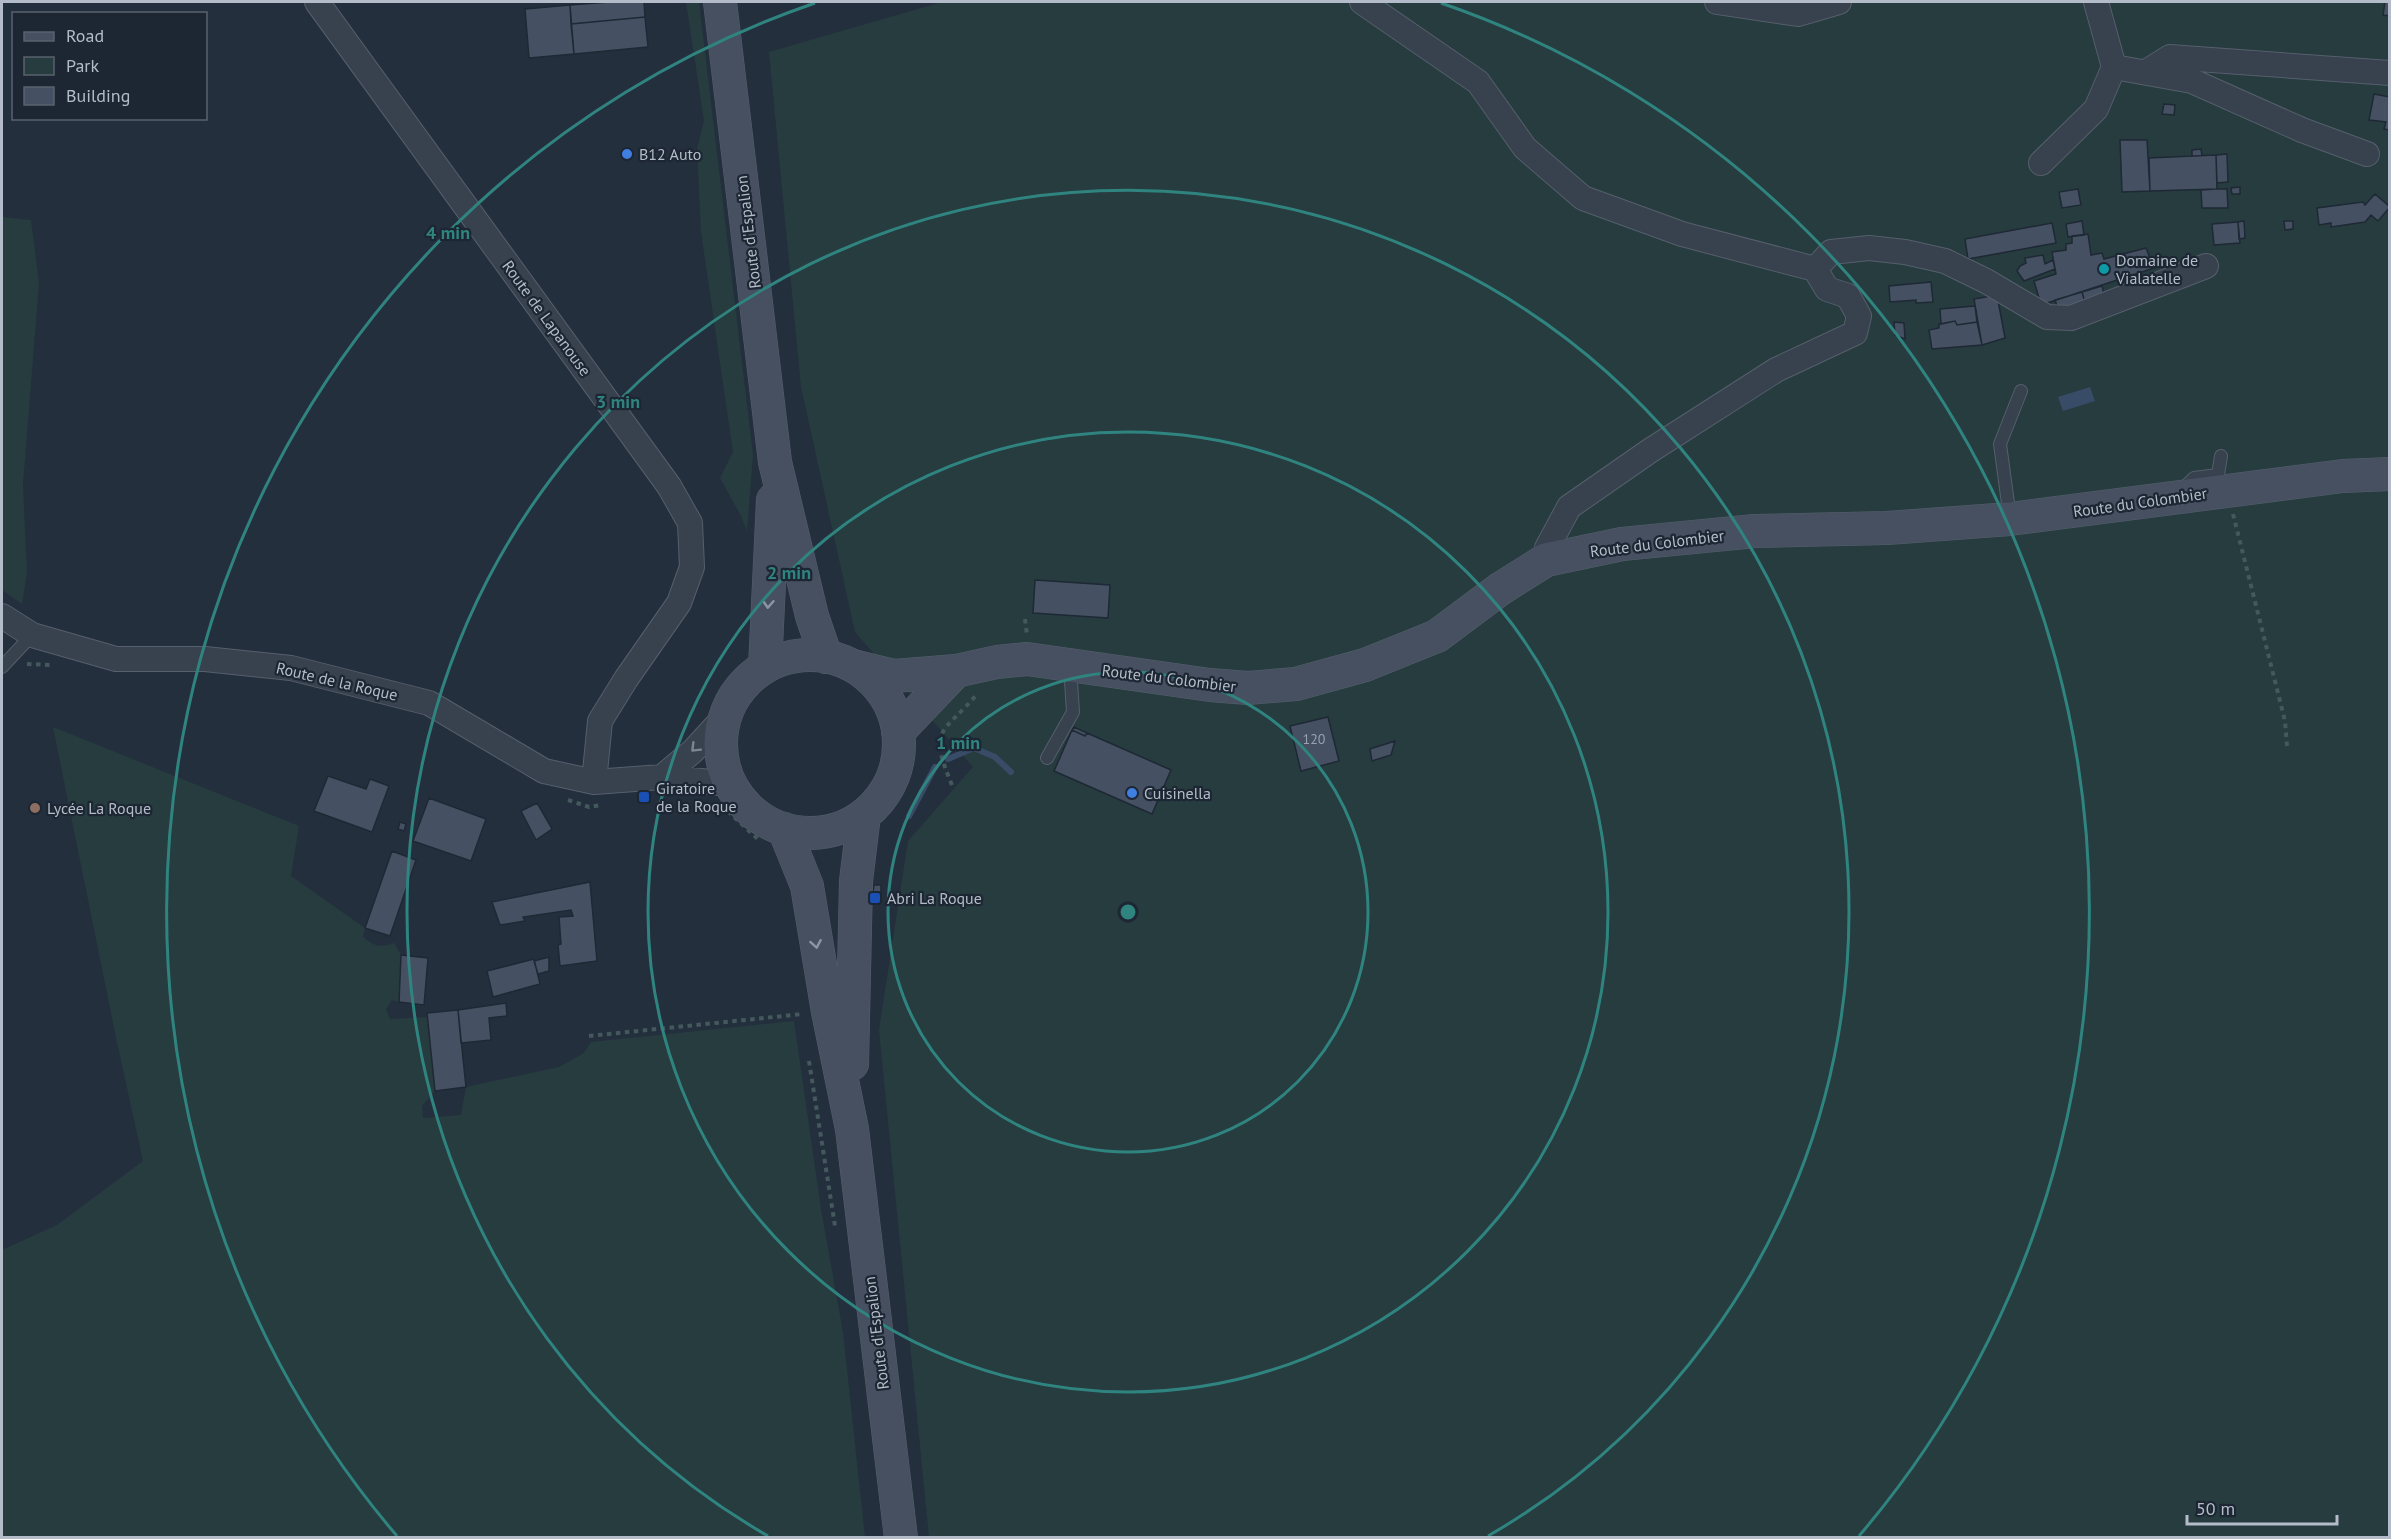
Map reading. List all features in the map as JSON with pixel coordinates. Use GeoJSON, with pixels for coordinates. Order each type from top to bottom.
{"type":"FeatureCollection","features":[{"type":"Feature","properties":{"kind":"main road","name":"Route d'Espalion"},"geometry":{"type":"LineString","coordinates":[[720,2],[775,462],[812,616],[839,661]]}},
{"type":"Feature","properties":{"kind":"main road","name":"Route d'Espalion"},"geometry":{"type":"LineString","coordinates":[[765,667],[775,462]]}},
{"type":"Feature","properties":{"kind":"main road","name":"Route du Colombier"},"geometry":{"type":"LineString","coordinates":[[839,661],[894,676],[956,671],[997,662],[1028,659],[1210,685],[1248,688],[1296,684],[1365,665],[1437,636],[1500,589],[1546,560],[1622,544],[1755,531],[1887,528],[2010,519],[2343,476],[2390,474]]}},
{"type":"Feature","properties":{"kind":"main road"},"geometry":{"type":"LineString","coordinates":[[795,656],[839,661],[879,687],[895,716],[899,748],[892,778],[885,792],[864,815],[834,830],[801,832],[775,838],[767,822],[740,799],[723,793],[724,768],[721,750],[726,715],[741,687],[765,667],[795,656]]}},
{"type":"Feature","properties":{"kind":"main road"},"geometry":{"type":"LineString","coordinates":[[898,732],[956,671]]}},
{"type":"Feature","properties":{"kind":"main road","name":"Route d'Espalion"},"geometry":{"type":"LineString","coordinates":[[864,815],[856,881],[852,1129],[901,1538]]}},
{"type":"Feature","properties":{"kind":"main road","name":"Route d'Espalion"},"geometry":{"type":"LineString","coordinates":[[775,838],[807,886],[808,1013],[852,1129]]}},
{"type":"Feature","properties":{"kind":"street","name":"Route de Lapanouse"},"geometry":{"type":"LineString","coordinates":[[317,2],[669,486],[690,523],[692,567],[680,603],[626,679],[600,722],[594,782]]}},
{"type":"Feature","properties":{"kind":"street"},"geometry":{"type":"LineString","coordinates":[[1362,2],[1478,82],[1525,148],[1583,198],[1682,234],[1815,268],[1827,289],[1848,296],[1859,316],[1854,333],[1776,370],[1651,450],[1569,507],[1547,548],[1546,560]]}},
{"type":"Feature","properties":{"kind":"street"},"geometry":{"type":"LineString","coordinates":[[1717,2],[1798,14],[1839,2]]}},
{"type":"Feature","properties":{"kind":"street"},"geometry":{"type":"LineString","coordinates":[[2041,163],[2096,110],[2114,67],[2096,2]]}},
{"type":"Feature","properties":{"kind":"street"},"geometry":{"type":"LineString","coordinates":[[2146,72],[2170,57],[2390,73]]}},
{"type":"Feature","properties":{"kind":"street"},"geometry":{"type":"LineString","coordinates":[[2114,67],[2192,81],[2302,130],[2367,154]]}},
{"type":"Feature","properties":{"kind":"street"},"geometry":{"type":"LineString","coordinates":[[1815,268],[1831,252],[1869,248],[1905,252],[1945,261],[1986,281],[2047,317],[2071,318],[2206,266]]}},
{"type":"Feature","properties":{"kind":"street","name":"Route de la Roque"},"geometry":{"type":"LineString","coordinates":[[2,616],[32,635],[116,659],[205,659],[291,668],[429,703],[544,771],[594,782],[662,777],[723,793]]}},
{"type":"Feature","properties":{"kind":"street"},"geometry":{"type":"LineString","coordinates":[[662,777],[693,751],[726,715]]}},
{"type":"Feature","properties":{"kind":"lane"},"geometry":{"type":"LineString","coordinates":[[2010,519],[2000,444],[2021,391]]}},
{"type":"Feature","properties":{"kind":"lane"},"geometry":{"type":"LineString","coordinates":[[2174,498],[2194,478],[2218,475],[2221,456]]}},
{"type":"Feature","properties":{"kind":"lane"},"geometry":{"type":"LineString","coordinates":[[3,665],[32,635]]}},
{"type":"Feature","properties":{"kind":"lane"},"geometry":{"type":"LineString","coordinates":[[1047,758],[1073,712],[1070,665]]}},
{"type":"Feature","properties":{"kind":"path"},"geometry":{"type":"LineString","coordinates":[[2226,490],[2286,721],[2287,746]]}},
{"type":"Feature","properties":{"kind":"path"},"geometry":{"type":"LineString","coordinates":[[952,785],[941,759],[938,742],[947,724],[977,695],[997,662]]}},
{"type":"Feature","properties":{"kind":"path"},"geometry":{"type":"LineString","coordinates":[[3,665],[58,665]]}},
{"type":"Feature","properties":{"kind":"path"},"geometry":{"type":"LineString","coordinates":[[723,793],[724,807],[775,838]]}},
{"type":"Feature","properties":{"kind":"path"},"geometry":{"type":"LineString","coordinates":[[560,797],[580,806],[610,804]]}},
{"type":"Feature","properties":{"kind":"path"},"geometry":{"type":"LineString","coordinates":[[589,1036],[808,1013]]}},
{"type":"Feature","properties":{"kind":"path"},"geometry":{"type":"LineString","coordinates":[[808,1056],[836,1229]]}},
{"type":"Feature","properties":{"kind":"green space"},"geometry":{"type":"Polygon","coordinates":[[[686,2],[699,2],[753,455],[747,531],[720,478],[733,452],[701,232],[697,149],[704,121],[686,2]]]}},
{"type":"Feature","properties":{"kind":"green space"},"geometry":{"type":"Polygon","coordinates":[[[942,2],[2389,2],[2389,1537],[929,1537],[879,1030],[908,841],[973,767],[855,632],[801,387],[769,52],[942,2]]]}},
{"type":"Feature","properties":{"kind":"green space"},"geometry":{"type":"Polygon","coordinates":[[[2,217],[31,220],[39,283],[23,484],[27,573],[22,604],[2,590],[2,217]]]}},
{"type":"Feature","properties":{"kind":"green space"},"geometry":{"type":"Polygon","coordinates":[[[53,727],[299,826],[291,876],[365,928],[363,937],[381,946],[394,943],[401,955],[399,1002],[392,1000],[386,1009],[390,1019],[428,1017],[435,1091],[422,1106],[423,1118],[461,1115],[466,1087],[559,1067],[584,1053],[591,1042],[794,1021],[821,1209],[843,1332],[865,1537],[2,1537],[2,1250],[57,1225],[143,1161],[53,727]]]}},
{"type":"Feature","properties":{"kind":"water"},"geometry":{"type":"Polygon","coordinates":[[[2090,387],[2095,401],[2063,411],[2058,397],[2090,387]]]}},
{"type":"Feature","properties":{"kind":"building"},"geometry":{"type":"Polygon","coordinates":[[[644,2],[645,17],[571,24],[570,5],[644,2]]]}},
{"type":"Feature","properties":{"kind":"building"},"geometry":{"type":"Polygon","coordinates":[[[2385,2],[2390,2],[2390,16],[2383,15],[2385,2]]]}},
{"type":"Feature","properties":{"kind":"building"},"geometry":{"type":"Polygon","coordinates":[[[570,5],[574,54],[529,58],[525,9],[570,5]]]}},
{"type":"Feature","properties":{"kind":"building"},"geometry":{"type":"Polygon","coordinates":[[[645,17],[648,47],[574,54],[571,24],[645,17]]]}},
{"type":"Feature","properties":{"kind":"building"},"geometry":{"type":"Polygon","coordinates":[[[2374,94],[2390,97],[2390,130],[2384,129],[2386,122],[2369,120],[2374,94]]]}},
{"type":"Feature","properties":{"kind":"building"},"geometry":{"type":"Polygon","coordinates":[[[2164,104],[2175,105],[2174,115],[2162,114],[2164,104]]]}},
{"type":"Feature","properties":{"kind":"building"},"geometry":{"type":"Polygon","coordinates":[[[2120,140],[2147,140],[2150,191],[2122,192],[2120,140]]]}},
{"type":"Feature","properties":{"kind":"building"},"geometry":{"type":"Polygon","coordinates":[[[2201,149],[2202,156],[2192,156],[2192,150],[2201,149]]]}},
{"type":"Feature","properties":{"kind":"building"},"geometry":{"type":"Polygon","coordinates":[[[2227,154],[2228,182],[2217,183],[2216,155],[2227,154]]]}},
{"type":"Feature","properties":{"kind":"building"},"geometry":{"type":"Polygon","coordinates":[[[2216,155],[2217,189],[2150,191],[2149,158],[2216,155]]]}},
{"type":"Feature","properties":{"kind":"building"},"geometry":{"type":"Polygon","coordinates":[[[2240,187],[2240,194],[2232,194],[2231,188],[2240,187]]]}},
{"type":"Feature","properties":{"kind":"building"},"geometry":{"type":"Polygon","coordinates":[[[2078,189],[2081,205],[2062,208],[2059,192],[2078,189]]]}},
{"type":"Feature","properties":{"kind":"building"},"geometry":{"type":"Polygon","coordinates":[[[2227,189],[2228,208],[2202,208],[2201,190],[2227,189]]]}},
{"type":"Feature","properties":{"kind":"building"},"geometry":{"type":"Polygon","coordinates":[[[2375,194],[2390,207],[2378,221],[2371,215],[2365,222],[2331,227],[2331,223],[2319,225],[2317,208],[2363,202],[2365,205],[2375,194]]]}},
{"type":"Feature","properties":{"kind":"building"},"geometry":{"type":"Polygon","coordinates":[[[2082,221],[2084,235],[2068,237],[2066,224],[2082,221]]]}},
{"type":"Feature","properties":{"kind":"building"},"geometry":{"type":"Polygon","coordinates":[[[2244,221],[2245,238],[2239,239],[2238,222],[2244,221]]]}},
{"type":"Feature","properties":{"kind":"building"},"geometry":{"type":"Polygon","coordinates":[[[2284,221],[2293,221],[2293,229],[2285,230],[2284,221]]]}},
{"type":"Feature","properties":{"kind":"building"},"geometry":{"type":"Polygon","coordinates":[[[2238,222],[2240,243],[2214,245],[2212,224],[2238,222]]]}},
{"type":"Feature","properties":{"kind":"building"},"geometry":{"type":"Polygon","coordinates":[[[2052,223],[2056,243],[1968,259],[1965,239],[2052,223]]]}},
{"type":"Feature","properties":{"kind":"building","name":"Domaine de Vialatelle"},"geometry":{"type":"Polygon","coordinates":[[[2088,234],[2091,255],[2102,253],[2104,259],[2146,248],[2154,268],[2041,305],[2034,281],[2056,274],[2052,252],[2066,250],[2066,244],[2072,243],[2072,236],[2088,234]]]}},
{"type":"Feature","properties":{"kind":"building"},"geometry":{"type":"Polygon","coordinates":[[[2043,255],[2045,264],[2053,260],[2055,269],[2024,281],[2017,271],[2026,263],[2025,258],[2043,255]]]}},
{"type":"Feature","properties":{"kind":"building"},"geometry":{"type":"Polygon","coordinates":[[[1931,282],[1933,302],[1916,303],[1916,300],[1890,302],[1889,286],[1931,282]]]}},
{"type":"Feature","properties":{"kind":"building"},"geometry":{"type":"Polygon","coordinates":[[[2102,286],[2105,297],[2085,303],[2082,292],[2102,286]]]}},
{"type":"Feature","properties":{"kind":"building"},"geometry":{"type":"Polygon","coordinates":[[[2082,292],[2085,303],[2059,312],[2055,300],[2082,292]]]}},
{"type":"Feature","properties":{"kind":"building"},"geometry":{"type":"Polygon","coordinates":[[[1997,295],[2005,338],[1982,345],[1974,299],[1997,295]]]}},
{"type":"Feature","properties":{"kind":"building"},"geometry":{"type":"Polygon","coordinates":[[[1975,306],[1977,322],[1957,325],[1955,321],[1941,324],[1940,309],[1975,306]]]}},
{"type":"Feature","properties":{"kind":"building"},"geometry":{"type":"Polygon","coordinates":[[[1955,321],[1957,325],[1977,322],[1982,345],[1932,349],[1929,330],[1939,328],[1939,324],[1955,321]]]}},
{"type":"Feature","properties":{"kind":"building"},"geometry":{"type":"Polygon","coordinates":[[[1894,322],[1904,323],[1905,339],[1895,335],[1894,322]]]}},
{"type":"Feature","properties":{"kind":"building"},"geometry":{"type":"Polygon","coordinates":[[[1035,580],[1110,585],[1108,618],[1033,613],[1035,580]]]}},
{"type":"Feature","properties":{"kind":"building"},"geometry":{"type":"Polygon","coordinates":[[[1328,717],[1339,761],[1301,771],[1290,726],[1328,717]]]}},
{"type":"Feature","properties":{"kind":"building"},"geometry":{"type":"Polygon","coordinates":[[[1074,727],[1087,733],[1085,736],[1072,730],[1074,727]]]}},
{"type":"Feature","properties":{"kind":"building","name":"Cuisinella"},"geometry":{"type":"Polygon","coordinates":[[[1072,730],[1085,736],[1087,733],[1171,770],[1152,814],[1054,771],[1072,730]]]}},
{"type":"Feature","properties":{"kind":"building"},"geometry":{"type":"Polygon","coordinates":[[[1395,741],[1391,755],[1372,761],[1370,749],[1395,741]]]}},
{"type":"Feature","properties":{"kind":"building"},"geometry":{"type":"Polygon","coordinates":[[[328,776],[366,789],[370,779],[389,786],[372,832],[314,811],[328,776]]]}},
{"type":"Feature","properties":{"kind":"building"},"geometry":{"type":"Polygon","coordinates":[[[429,798],[486,819],[471,861],[413,841],[429,798]]]}},
{"type":"Feature","properties":{"kind":"building"},"geometry":{"type":"Polygon","coordinates":[[[537,803],[552,829],[536,840],[521,811],[537,803]]]}},
{"type":"Feature","properties":{"kind":"building"},"geometry":{"type":"Polygon","coordinates":[[[400,822],[406,824],[404,831],[398,829],[400,822]]]}},
{"type":"Feature","properties":{"kind":"building"},"geometry":{"type":"Polygon","coordinates":[[[392,851],[416,860],[390,936],[365,928],[392,851]]]}},
{"type":"Feature","properties":{"kind":"building"},"geometry":{"type":"Polygon","coordinates":[[[590,882],[597,961],[560,966],[559,917],[573,916],[571,910],[523,917],[525,921],[500,925],[492,902],[590,882]]]}},
{"type":"Feature","properties":{"kind":"building"},"geometry":{"type":"Polygon","coordinates":[[[874,885],[881,885],[881,893],[873,892],[874,885]]]}},
{"type":"Feature","properties":{"kind":"building"},"geometry":{"type":"Polygon","coordinates":[[[401,955],[428,958],[424,1005],[399,1002],[401,955]]]}},
{"type":"Feature","properties":{"kind":"building"},"geometry":{"type":"Polygon","coordinates":[[[549,957],[549,971],[538,974],[534,961],[549,957]]]}},
{"type":"Feature","properties":{"kind":"building"},"geometry":{"type":"Polygon","coordinates":[[[534,959],[540,984],[493,997],[487,971],[534,959]]]}},
{"type":"Feature","properties":{"kind":"building"},"geometry":{"type":"Polygon","coordinates":[[[506,1003],[507,1016],[489,1018],[491,1040],[461,1043],[458,1010],[506,1003]]]}},
{"type":"Feature","properties":{"kind":"building"},"geometry":{"type":"Polygon","coordinates":[[[458,1010],[466,1087],[435,1091],[427,1013],[458,1010]]]}},
{"type":"Feature","properties":{"kind":"waterway"},"geometry":{"type":"LineString","coordinates":[[948,759],[974,748],[995,757],[1011,772]]}},
{"type":"Feature","properties":{"kind":"waterway"},"geometry":{"type":"LineString","coordinates":[[909,816],[935,767]]}},
{"type":"Feature","properties":{"kind":"place","name":"B12 Auto"},"geometry":{"type":"Point","coordinates":[627,154]}},
{"type":"Feature","properties":{"kind":"place","name":"Domaine de Vialatelle"},"geometry":{"type":"Point","coordinates":[2104,269]}},
{"type":"Feature","properties":{"kind":"place","name":"Cuisinella"},"geometry":{"type":"Point","coordinates":[1132,793]}},
{"type":"Feature","properties":{"kind":"place","name":"Giratoire de la Roque"},"geometry":{"type":"Point","coordinates":[644,797]}},
{"type":"Feature","properties":{"kind":"place","name":"Lycée La Roque"},"geometry":{"type":"Point","coordinates":[35,808]}},
{"type":"Feature","properties":{"kind":"place","name":"Abri La Roque"},"geometry":{"type":"Point","coordinates":[875,898]}}]}
